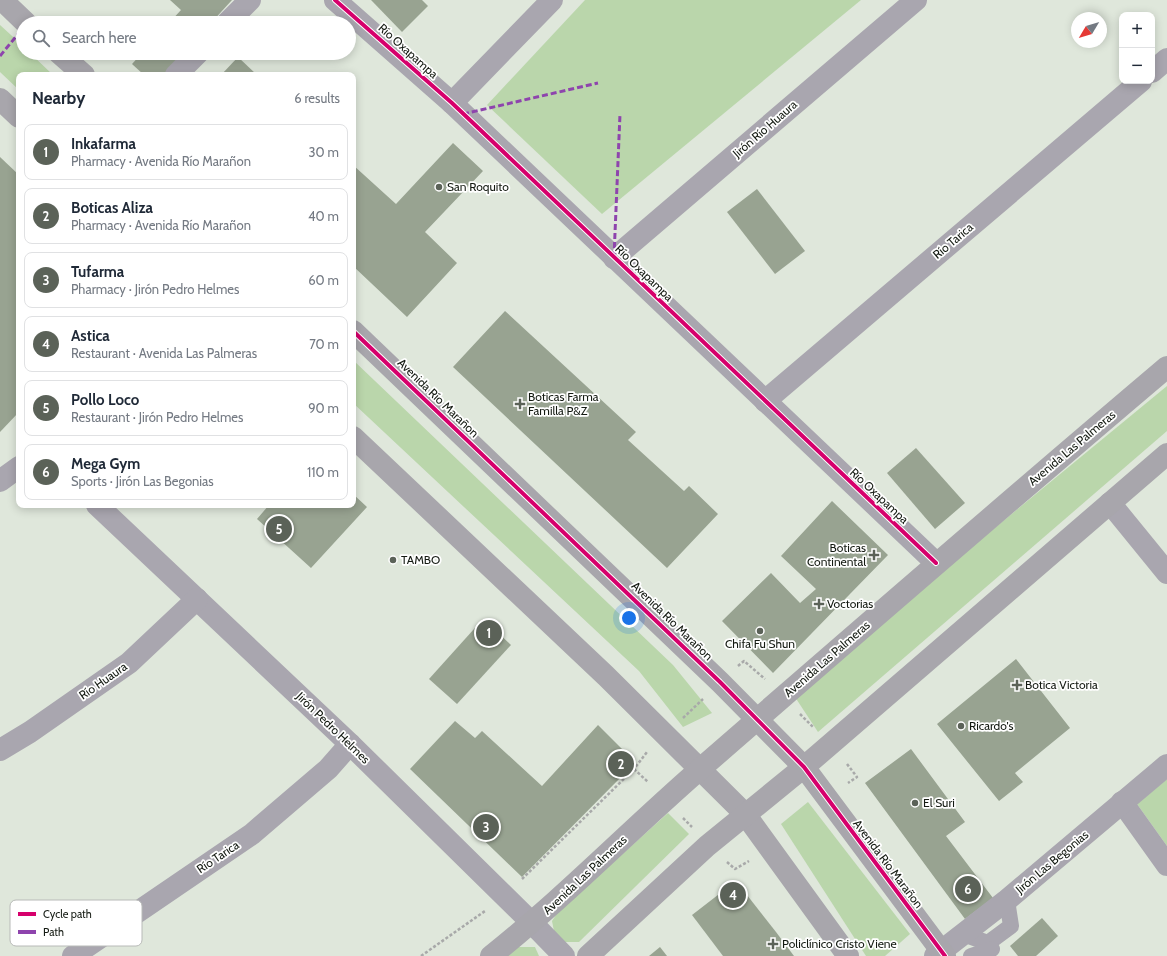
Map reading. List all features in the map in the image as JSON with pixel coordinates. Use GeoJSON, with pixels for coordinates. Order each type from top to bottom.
{"type":"FeatureCollection","features":[{"type":"Feature","properties":{"kind":"street"},"geometry":{"type":"LineString","coordinates":[[2,0],[19,16]]}},
{"type":"Feature","properties":{"kind":"street"},"geometry":{"type":"LineString","coordinates":[[234,16],[250,0]]}},
{"type":"Feature","properties":{"kind":"street","name":"Río Oxapampa"},"geometry":{"type":"LineString","coordinates":[[336,0],[354,16]]}},
{"type":"Feature","properties":{"kind":"street"},"geometry":{"type":"LineString","coordinates":[[452,104],[552,0]]}},
{"type":"Feature","properties":{"kind":"street","name":"Jirón Río Huaura"},"geometry":{"type":"LineString","coordinates":[[614,258],[916,0]]}},
{"type":"Feature","properties":{"kind":"street","name":"Río Oxapampa"},"geometry":{"type":"LineString","coordinates":[[356,18],[452,104],[936,563]]}},
{"type":"Feature","properties":{"kind":"street"},"geometry":{"type":"LineString","coordinates":[[1155,69],[1167,59]]}},
{"type":"Feature","properties":{"kind":"street"},"geometry":{"type":"LineString","coordinates":[[67,60],[81,72]]}},
{"type":"Feature","properties":{"kind":"street"},"geometry":{"type":"LineString","coordinates":[[179,72],[191,60]]}},
{"type":"Feature","properties":{"kind":"street","name":"Río Tarica"},"geometry":{"type":"LineString","coordinates":[[765,401],[1137,84]]}},
{"type":"Feature","properties":{"kind":"street"},"geometry":{"type":"LineString","coordinates":[[0,99],[16,114]]}},
{"type":"Feature","properties":{"kind":"street","name":"Avenida Río Marañon"},"geometry":{"type":"LineString","coordinates":[[356,333],[758,719],[804,767],[940,954]]}},
{"type":"Feature","properties":{"kind":"street","name":"Avenida Las Palmeras"},"geometry":{"type":"LineString","coordinates":[[491,956],[532,923],[699,770],[936,563],[1167,367]]}},
{"type":"Feature","properties":{"kind":"street"},"geometry":{"type":"LineString","coordinates":[[356,440],[606,676],[745,814],[848,956]]}},
{"type":"Feature","properties":{"kind":"street"},"geometry":{"type":"LineString","coordinates":[[588,956],[707,846],[804,767],[1167,454]]}},
{"type":"Feature","properties":{"kind":"street"},"geometry":{"type":"LineString","coordinates":[[0,481],[16,469]]}},
{"type":"Feature","properties":{"kind":"street"},"geometry":{"type":"LineString","coordinates":[[1110,503],[1167,573]]}},
{"type":"Feature","properties":{"kind":"street","name":"Jirón Pedro Helmes"},"geometry":{"type":"LineString","coordinates":[[100,508],[350,744],[564,956]]}},
{"type":"Feature","properties":{"kind":"street","name":"Río Huaura"},"geometry":{"type":"LineString","coordinates":[[0,750],[30,732],[129,663],[197,599]]}},
{"type":"Feature","properties":{"kind":"street","name":"Río Tarica"},"geometry":{"type":"LineString","coordinates":[[142,909],[252,834],[328,769],[350,744]]}},
{"type":"Feature","properties":{"kind":"street","name":"Jirón Las Begonias"},"geometry":{"type":"LineString","coordinates":[[940,954],[1007,900],[1167,765]]}},
{"type":"Feature","properties":{"kind":"street"},"geometry":{"type":"LineString","coordinates":[[1122,802],[1167,865]]}},
{"type":"Feature","properties":{"kind":"street","name":"Río Tarica"},"geometry":{"type":"LineString","coordinates":[[73,956],[88,946]]}},
{"type":"Feature","properties":{"kind":"lane"},"geometry":{"type":"LineString","coordinates":[[971,956],[993,949],[1016,932],[1007,900]]}},
{"type":"Feature","properties":{"kind":"lane"},"geometry":{"type":"LineString","coordinates":[[963,934],[993,949]]}},
{"type":"Feature","properties":{"kind":"path"},"geometry":{"type":"LineString","coordinates":[[744,661],[767,680]]}},
{"type":"Feature","properties":{"kind":"path"},"geometry":{"type":"LineString","coordinates":[[681,720],[703,699]]}},
{"type":"Feature","properties":{"kind":"path"},"geometry":{"type":"LineString","coordinates":[[798,711],[814,728]]}},
{"type":"Feature","properties":{"kind":"path"},"geometry":{"type":"LineString","coordinates":[[421,956],[505,896],[634,769],[648,751]]}},
{"type":"Feature","properties":{"kind":"path"},"geometry":{"type":"LineString","coordinates":[[844,762],[857,777],[844,786]]}},
{"type":"Feature","properties":{"kind":"path"},"geometry":{"type":"LineString","coordinates":[[634,769],[651,785]]}},
{"type":"Feature","properties":{"kind":"path"},"geometry":{"type":"LineString","coordinates":[[735,869],[752,860]]}},
{"type":"Feature","properties":{"kind":"green space"},"geometry":{"type":"Polygon","coordinates":[[[585,0],[861,0],[602,214],[487,105],[585,0]]]}},
{"type":"Feature","properties":{"kind":"green space"},"geometry":{"type":"Polygon","coordinates":[[[0,25],[16,40],[16,60],[37,60],[50,72],[16,72],[16,87],[0,72],[0,25]]]}},
{"type":"Feature","properties":{"kind":"green space"},"geometry":{"type":"Polygon","coordinates":[[[356,363],[673,665],[712,713],[683,727],[639,671],[356,406],[356,363]]]}},
{"type":"Feature","properties":{"kind":"green space"},"geometry":{"type":"Polygon","coordinates":[[[1167,386],[1167,431],[818,732],[793,694],[1167,386]]]}},
{"type":"Feature","properties":{"kind":"green space"},"geometry":{"type":"Polygon","coordinates":[[[1167,779],[1167,846],[1137,804],[1167,779]]]}},
{"type":"Feature","properties":{"kind":"green space"},"geometry":{"type":"Polygon","coordinates":[[[808,802],[910,934],[885,956],[866,956],[781,824],[808,802]]]}},
{"type":"Feature","properties":{"kind":"green space"},"geometry":{"type":"Polygon","coordinates":[[[668,813],[689,834],[579,942],[565,942],[554,931],[552,921],[558,912],[668,813]]]}},
{"type":"Feature","properties":{"kind":"green space"},"geometry":{"type":"Polygon","coordinates":[[[516,947],[535,947],[539,956],[504,956],[516,947]]]}},
{"type":"Feature","properties":{"kind":"building"},"geometry":{"type":"Polygon","coordinates":[[[170,0],[232,0],[217,16],[175,16],[181,10],[170,0]]]}},
{"type":"Feature","properties":{"kind":"building"},"geometry":{"type":"Polygon","coordinates":[[[371,0],[422,0],[428,6],[402,32],[371,0]]]}},
{"type":"Feature","properties":{"kind":"building"},"geometry":{"type":"Polygon","coordinates":[[[136,60],[177,60],[166,72],[141,72],[132,64],[136,60]]]}},
{"type":"Feature","properties":{"kind":"building"},"geometry":{"type":"Polygon","coordinates":[[[235,60],[241,60],[254,72],[224,72],[235,60]]]}},
{"type":"Feature","properties":{"kind":"building"},"geometry":{"type":"Polygon","coordinates":[[[453,143],[483,171],[425,232],[457,263],[407,317],[356,269],[356,168],[396,204],[453,143]]]}},
{"type":"Feature","properties":{"kind":"building"},"geometry":{"type":"Polygon","coordinates":[[[0,157],[16,172],[16,415],[0,432],[0,157]]]}},
{"type":"Feature","properties":{"kind":"building"},"geometry":{"type":"Polygon","coordinates":[[[757,189],[805,251],[775,274],[727,212],[757,189]]]}},
{"type":"Feature","properties":{"kind":"building"},"geometry":{"type":"Polygon","coordinates":[[[505,311],[636,432],[628,440],[684,491],[689,486],[718,514],[667,568],[453,367],[505,311]]]}},
{"type":"Feature","properties":{"kind":"building"},"geometry":{"type":"Polygon","coordinates":[[[916,448],[965,503],[935,529],[887,473],[916,448]]]}},
{"type":"Feature","properties":{"kind":"building"},"geometry":{"type":"Polygon","coordinates":[[[356,497],[367,507],[311,568],[257,519],[266,508],[356,508],[356,497]]]}},
{"type":"Feature","properties":{"kind":"building"},"geometry":{"type":"Polygon","coordinates":[[[832,501],[888,555],[773,673],[722,621],[771,573],[800,603],[816,589],[781,556],[832,501]]]}},
{"type":"Feature","properties":{"kind":"building"},"geometry":{"type":"Polygon","coordinates":[[[483,619],[511,645],[457,704],[429,679],[483,619]]]}},
{"type":"Feature","properties":{"kind":"building"},"geometry":{"type":"Polygon","coordinates":[[[1016,659],[1070,728],[1015,773],[1023,782],[999,801],[937,724],[1016,659]]]}},
{"type":"Feature","properties":{"kind":"building"},"geometry":{"type":"Polygon","coordinates":[[[455,721],[475,738],[482,731],[542,786],[598,725],[628,755],[628,770],[522,877],[410,769],[455,721]]]}},
{"type":"Feature","properties":{"kind":"building","name":"El Suri"},"geometry":{"type":"Polygon","coordinates":[[[911,749],[965,822],[946,836],[993,898],[965,919],[865,783],[911,749]]]}},
{"type":"Feature","properties":{"kind":"building"},"geometry":{"type":"Polygon","coordinates":[[[736,881],[794,956],[723,956],[692,915],[736,881]]]}},
{"type":"Feature","properties":{"kind":"building"},"geometry":{"type":"Polygon","coordinates":[[[1042,918],[1058,936],[1036,956],[1018,956],[1010,946],[1042,918]]]}},
{"type":"Feature","properties":{"kind":"building"},"geometry":{"type":"Polygon","coordinates":[[[660,947],[667,956],[649,956],[660,947]]]}},
{"type":"Feature","properties":{"kind":"marked path"},"geometry":{"type":"LineString","coordinates":[[0,56],[16,37]]}},
{"type":"Feature","properties":{"kind":"marked path"},"geometry":{"type":"LineString","coordinates":[[463,114],[598,83]]}},
{"type":"Feature","properties":{"kind":"marked path"},"geometry":{"type":"LineString","coordinates":[[614,257],[620,114]]}},
{"type":"Feature","properties":{"kind":"cycle path"},"geometry":{"type":"LineString","coordinates":[[335,0],[353,16]]}},
{"type":"Feature","properties":{"kind":"cycle path"},"geometry":{"type":"LineString","coordinates":[[356,18],[452,103],[936,563]]}},
{"type":"Feature","properties":{"kind":"cycle path"},"geometry":{"type":"LineString","coordinates":[[356,334],[720,682],[804,767],[945,956]]}},
{"type":"Feature","properties":{"kind":"place","name":"San Roquito"},"geometry":{"type":"Point","coordinates":[439,187]}},
{"type":"Feature","properties":{"kind":"place","name":"Boticas Farma Familla P&Z"},"geometry":{"type":"Point","coordinates":[520,404]}},
{"type":"Feature","properties":{"kind":"place","name":"Pollo Loco"},"geometry":{"type":"Point","coordinates":[279,529]}},
{"type":"Feature","properties":{"kind":"place","name":"Boticas Continental"},"geometry":{"type":"Point","coordinates":[874,555]}},
{"type":"Feature","properties":{"kind":"place","name":"TAMBO"},"geometry":{"type":"Point","coordinates":[393,560]}},
{"type":"Feature","properties":{"kind":"place","name":"Voctorias"},"geometry":{"type":"Point","coordinates":[819,604]}},
{"type":"Feature","properties":{"kind":"place","name":"Chifa Fu Shun"},"geometry":{"type":"Point","coordinates":[760,631]}},
{"type":"Feature","properties":{"kind":"place","name":"Inkafarma"},"geometry":{"type":"Point","coordinates":[489,633]}},
{"type":"Feature","properties":{"kind":"place","name":"Botica Victoria"},"geometry":{"type":"Point","coordinates":[1017,685]}},
{"type":"Feature","properties":{"kind":"place","name":"Ricardo's"},"geometry":{"type":"Point","coordinates":[961,726]}},
{"type":"Feature","properties":{"kind":"place","name":"Boticas Aliza"},"geometry":{"type":"Point","coordinates":[621,764]}},
{"type":"Feature","properties":{"kind":"place","name":"El Suri"},"geometry":{"type":"Point","coordinates":[915,803]}},
{"type":"Feature","properties":{"kind":"place","name":"Tufarma"},"geometry":{"type":"Point","coordinates":[486,827]}},
{"type":"Feature","properties":{"kind":"place","name":"Mega Gym"},"geometry":{"type":"Point","coordinates":[968,889]}},
{"type":"Feature","properties":{"kind":"place","name":"Astica"},"geometry":{"type":"Point","coordinates":[733,895]}},
{"type":"Feature","properties":{"kind":"place","name":"Policlínico Cristo Viene"},"geometry":{"type":"Point","coordinates":[773,944]}}]}
